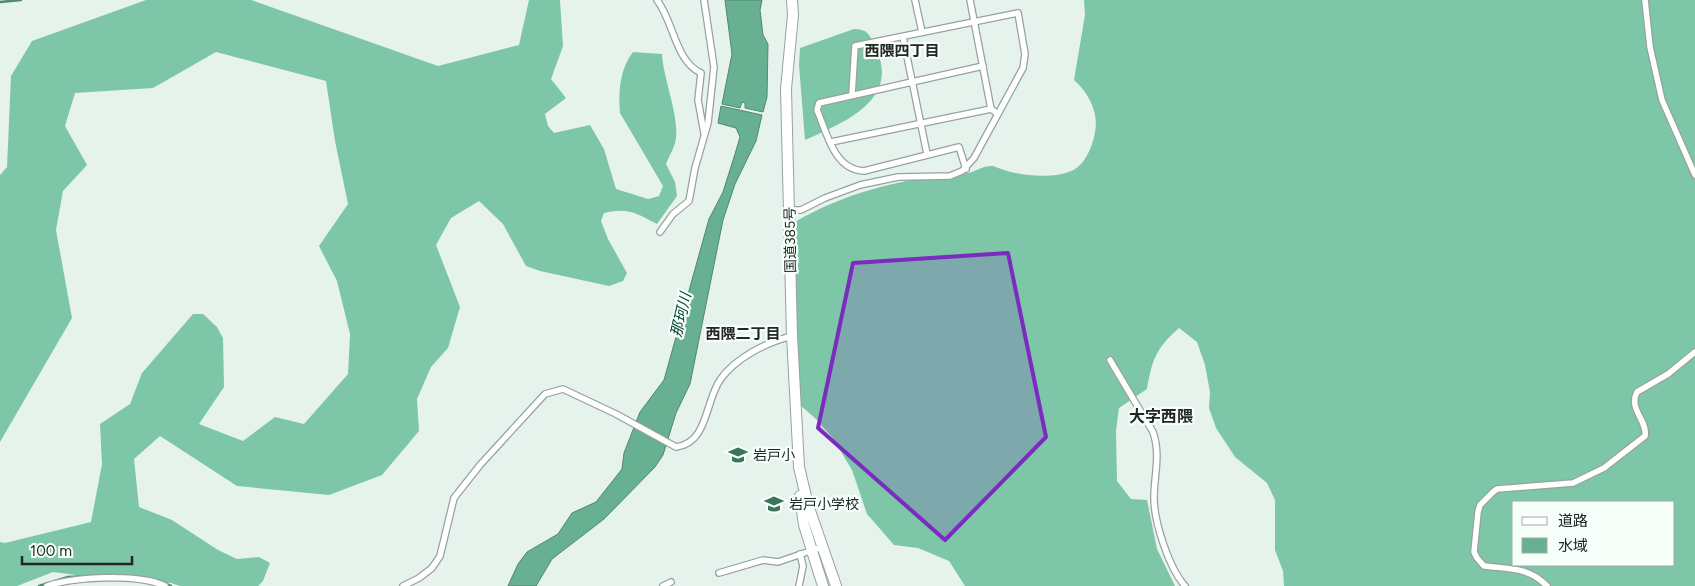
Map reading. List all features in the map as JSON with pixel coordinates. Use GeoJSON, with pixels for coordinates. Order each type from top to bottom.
{"type":"FeatureCollection","features":[{"type":"Feature","properties":{"kind":"highway","name":"国道385号"},"geometry":{"type":"LineString","coordinates":[[792,0],[793,15],[786,90],[792,336],[803,516],[823,586]]}},
{"type":"Feature","properties":{"kind":"highway","name":"国道385号"},"geometry":{"type":"LineString","coordinates":[[801,480],[836,586]]}},
{"type":"Feature","properties":{"kind":"street"},"geometry":{"type":"LineString","coordinates":[[657,0],[674,31],[681,55],[694,70],[701,73],[698,100],[704,135]]}},
{"type":"Feature","properties":{"kind":"street"},"geometry":{"type":"LineString","coordinates":[[660,232],[673,214],[689,201],[694,168],[704,135],[714,67],[704,0]]}},
{"type":"Feature","properties":{"kind":"street"},"geometry":{"type":"LineString","coordinates":[[915,0],[922,32]]}},
{"type":"Feature","properties":{"kind":"street"},"geometry":{"type":"LineString","coordinates":[[970,0],[976,22],[991,109],[998,114]]}},
{"type":"Feature","properties":{"kind":"street"},"geometry":{"type":"LineString","coordinates":[[1645,0],[1650,47],[1662,100],[1695,175]]}},
{"type":"Feature","properties":{"kind":"street"},"geometry":{"type":"LineString","coordinates":[[790,210],[801,210],[825,198],[860,185],[898,177],[950,176],[966,169],[974,158],[1025,61],[1018,13],[855,46],[852,94]]}},
{"type":"Feature","properties":{"kind":"street"},"geometry":{"type":"LineString","coordinates":[[902,37],[927,154]]}},
{"type":"Feature","properties":{"kind":"street"},"geometry":{"type":"LineString","coordinates":[[966,169],[959,147],[858,171],[840,161],[817,110],[819,103],[852,94],[983,66]]}},
{"type":"Feature","properties":{"kind":"street"},"geometry":{"type":"LineString","coordinates":[[831,142],[991,109]]}},
{"type":"Feature","properties":{"kind":"street"},"geometry":{"type":"LineString","coordinates":[[403,586],[419,578],[432,568],[440,556],[454,498],[545,394],[563,389],[629,421],[676,447],[686,445],[696,438],[717,387],[728,370],[767,345],[792,336]]}},
{"type":"Feature","properties":{"kind":"street"},"geometry":{"type":"LineString","coordinates":[[1547,586],[1533,573],[1484,566],[1480,563],[1474,552],[1480,505],[1486,497],[1497,489],[1565,485],[1604,468],[1645,436],[1646,431],[1635,408],[1635,397],[1638,392],[1668,374],[1695,352]]}},
{"type":"Feature","properties":{"kind":"street"},"geometry":{"type":"LineString","coordinates":[[1110,360],[1155,439],[1158,461],[1154,496],[1156,520],[1177,575],[1185,586]]}},
{"type":"Feature","properties":{"kind":"street"},"geometry":{"type":"LineString","coordinates":[[719,573],[763,560],[778,562],[822,547]]}},
{"type":"Feature","properties":{"kind":"street"},"geometry":{"type":"LineString","coordinates":[[799,586],[803,566],[800,554]]}},
{"type":"Feature","properties":{"kind":"street"},"geometry":{"type":"LineString","coordinates":[[47,586],[70,579],[96,578],[147,580],[165,586]]}},
{"type":"Feature","properties":{"kind":"street"},"geometry":{"type":"LineString","coordinates":[[663,586],[671,582]]}},
{"type":"Feature","properties":{"kind":"highlighted area"},"geometry":{"type":"Polygon","coordinates":[[[1008,253],[1046,437],[945,540],[818,428],[853,263],[1008,253]]]}},
{"type":"Feature","properties":{"kind":"shaded area"},"geometry":{"type":"Polygon","coordinates":[[[146,0],[251,0],[438,66],[519,45],[529,0],[560,0],[563,46],[551,79],[566,98],[545,114],[548,126],[554,133],[590,125],[604,149],[616,189],[648,199],[659,196],[663,186],[620,113],[619,97],[625,65],[633,52],[662,54],[676,126],[674,146],[666,164],[675,182],[677,196],[657,224],[632,212],[612,211],[604,213],[601,221],[608,239],[627,273],[623,281],[609,286],[540,271],[526,266],[503,224],[479,201],[451,218],[436,245],[460,307],[448,348],[431,367],[417,399],[419,431],[382,475],[329,495],[237,486],[160,436],[134,459],[139,507],[172,520],[218,550],[237,559],[259,557],[270,563],[263,581],[258,586],[180,586],[171,583],[123,581],[53,572],[17,586],[0,586],[0,542],[5,543],[91,522],[102,464],[100,424],[130,404],[142,373],[193,314],[203,314],[217,327],[223,338],[224,387],[199,424],[243,441],[275,417],[304,424],[348,374],[350,334],[337,281],[319,246],[348,204],[335,141],[326,81],[216,52],[153,88],[75,93],[65,126],[87,165],[63,191],[56,230],[72,318],[0,442],[0,175],[7,167],[11,76],[32,41],[146,0]]]}},
{"type":"Feature","properties":{"kind":"shaded area"},"geometry":{"type":"Polygon","coordinates":[[[1084,0],[1695,0],[1695,586],[1284,586],[1283,571],[1275,550],[1275,500],[1267,483],[1235,457],[1216,428],[1209,408],[1210,392],[1205,365],[1197,342],[1179,328],[1165,342],[1156,355],[1147,389],[1119,408],[1116,431],[1117,481],[1131,499],[1147,500],[1157,549],[1175,586],[965,586],[949,561],[918,548],[894,545],[867,514],[852,470],[832,437],[800,405],[794,276],[795,222],[845,198],[915,179],[968,173],[990,166],[1020,174],[1038,176],[1063,174],[1077,168],[1091,147],[1096,122],[1090,100],[1074,80],[1085,15],[1084,0]]]}},
{"type":"Feature","properties":{"kind":"shaded area"},"geometry":{"type":"Polygon","coordinates":[[[854,29],[862,30],[870,36],[881,65],[881,81],[875,95],[865,107],[851,117],[805,140],[799,65],[800,48],[854,29]]]}},
{"type":"Feature","properties":{"kind":"water"},"geometry":{"type":"Polygon","coordinates":[[[725,0],[762,0],[760,10],[763,35],[768,44],[767,97],[763,112],[745,108],[745,103],[742,102],[740,108],[722,104],[732,54],[725,0]]]}},
{"type":"Feature","properties":{"kind":"water"},"geometry":{"type":"Polygon","coordinates":[[[721,106],[762,115],[756,141],[735,184],[723,220],[690,384],[676,413],[663,455],[655,467],[604,519],[552,559],[536,586],[508,586],[518,564],[527,552],[558,534],[572,513],[596,502],[622,469],[624,453],[640,412],[664,380],[709,219],[723,192],[740,137],[736,128],[718,123],[721,106]]]}},
{"type":"Feature","properties":{"kind":"waterway"},"geometry":{"type":"LineString","coordinates":[[0,2],[21,0]]}},
{"type":"Feature","properties":{"kind":"waterway"},"geometry":{"type":"LineString","coordinates":[[55,581],[68,577],[89,576]]}},
{"type":"Feature","properties":{"kind":"waterway"},"geometry":{"type":"LineString","coordinates":[[157,580],[171,586]]}},
{"type":"Feature","properties":{"kind":"waterway"},"geometry":{"type":"LineString","coordinates":[[39,586],[48,583]]}},
{"type":"Feature","properties":{"kind":"place","name":"岩戸小"},"geometry":{"type":"Point","coordinates":[738,455]}},
{"type":"Feature","properties":{"kind":"place","name":"岩戸小学校"},"geometry":{"type":"Point","coordinates":[774,504]}},
{"type":"Feature","properties":{"kind":"district","name":"西隈四丁目"},"geometry":{"type":"Point","coordinates":[902,51]}},
{"type":"Feature","properties":{"kind":"district","name":"西隈二丁目"},"geometry":{"type":"Point","coordinates":[743,334]}},
{"type":"Feature","properties":{"kind":"district","name":"大字西隈"},"geometry":{"type":"Point","coordinates":[1161,416]}},
{"type":"Feature","properties":{"kind":"water label","name":"那珂川"},"geometry":{"type":"Point","coordinates":[681,315]}}]}
